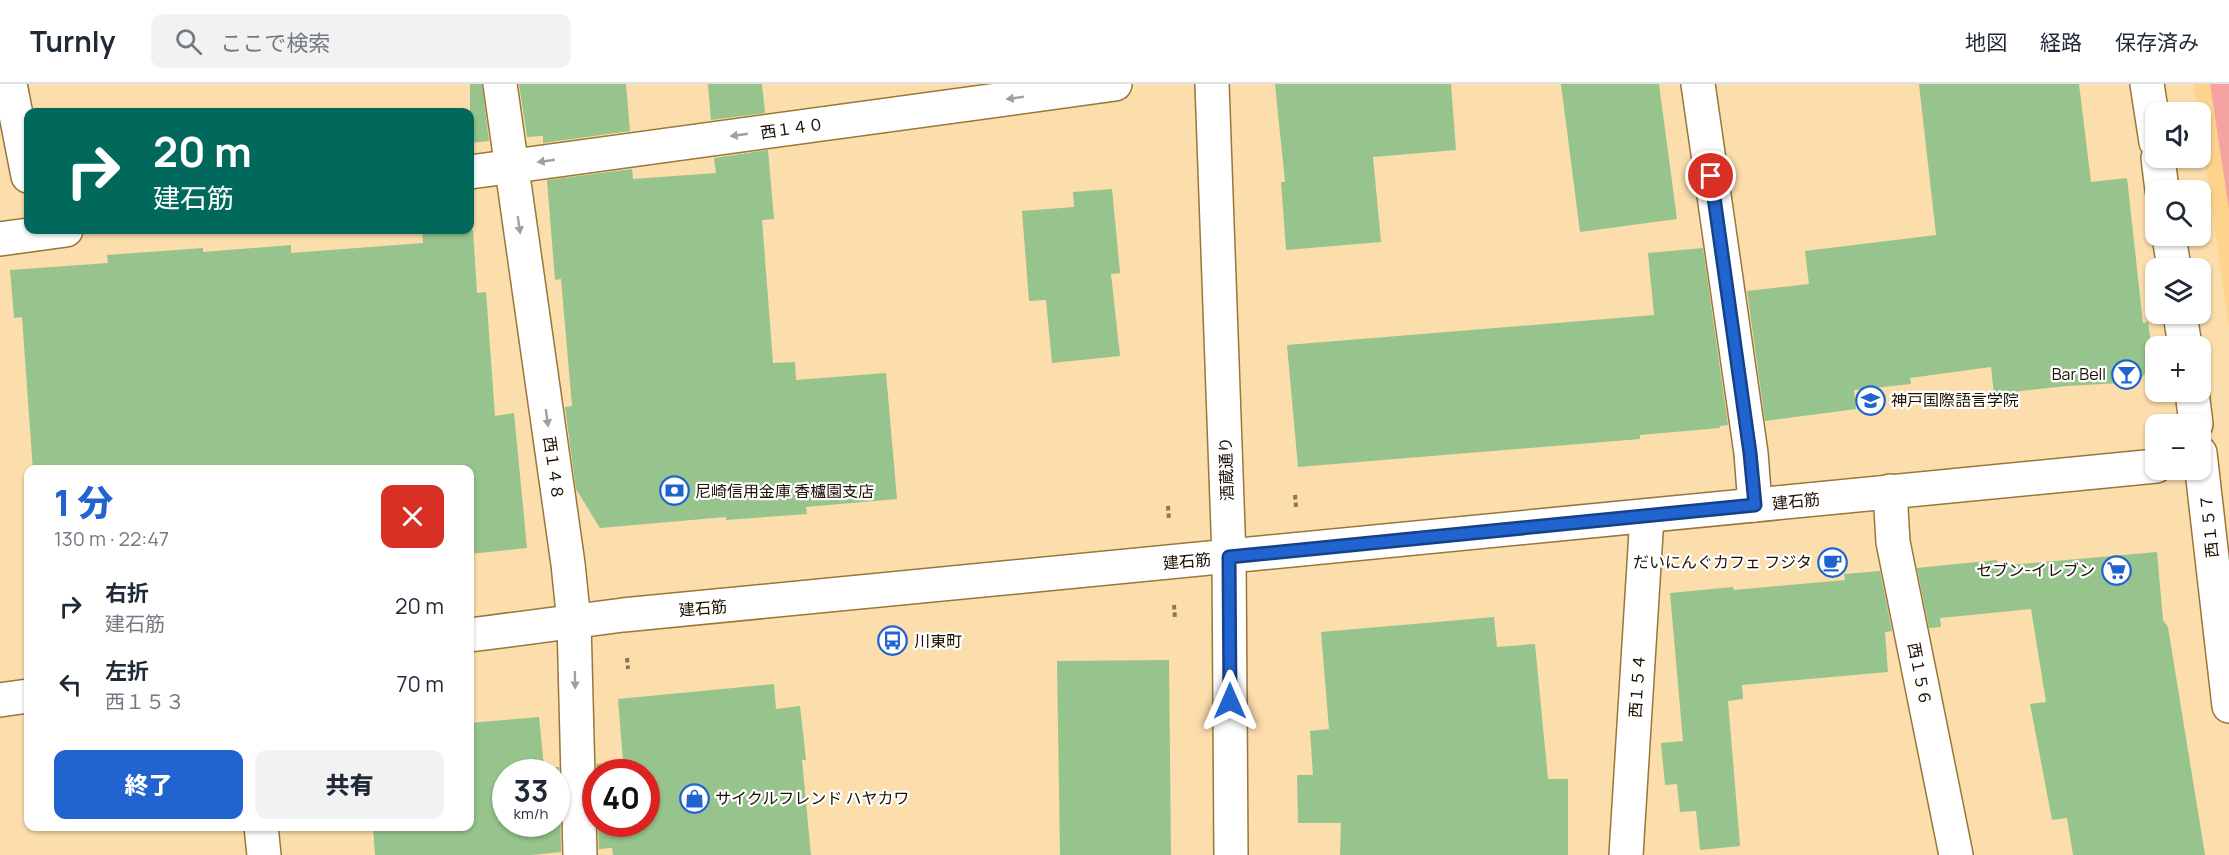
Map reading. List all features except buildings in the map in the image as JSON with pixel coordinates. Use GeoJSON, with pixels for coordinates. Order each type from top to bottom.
{"type":"FeatureCollection","features":[{"type":"Feature","properties":{"kind":"street"},"geometry":{"type":"LineString","coordinates":[[10,84],[24,156]]}},
{"type":"Feature","properties":{"kind":"street","name":"西１４８"},"geometry":{"type":"LineString","coordinates":[[500,84],[568,564],[574,622],[580,855]]}},
{"type":"Feature","properties":{"kind":"street","name":"西１４０"},"geometry":{"type":"LineString","coordinates":[[474,171],[1115,84]]}},
{"type":"Feature","properties":{"kind":"street","name":"酒蔵通り"},"geometry":{"type":"LineString","coordinates":[[1212,84],[1229,557],[1231,855]]}},
{"type":"Feature","properties":{"kind":"street"},"geometry":{"type":"LineString","coordinates":[[1698,84],[1750,453],[1755,505]]}},
{"type":"Feature","properties":{"kind":"street"},"geometry":{"type":"LineString","coordinates":[[2147,84],[2150,102]]}},
{"type":"Feature","properties":{"kind":"street"},"geometry":{"type":"LineString","coordinates":[[0,239],[30,234]]}},
{"type":"Feature","properties":{"kind":"street","name":"建石筋"},"geometry":{"type":"LineString","coordinates":[[474,634],[646,613],[2145,467]]}},
{"type":"Feature","properties":{"kind":"street","name":"西１５７"},"geometry":{"type":"LineString","coordinates":[[2210,480],[2229,706]]}},
{"type":"Feature","properties":{"kind":"street","name":"西１５６"},"geometry":{"type":"LineString","coordinates":[[1890,491],[1893,542],[1956,855]]}},
{"type":"Feature","properties":{"kind":"street","name":"西１５４"},"geometry":{"type":"LineString","coordinates":[[1626,855],[1647,516]]}},
{"type":"Feature","properties":{"kind":"street"},"geometry":{"type":"LineString","coordinates":[[0,700],[24,697]]}},
{"type":"Feature","properties":{"kind":"street"},"geometry":{"type":"LineString","coordinates":[[262,831],[264,855]]}},
{"type":"Feature","properties":{"kind":"shaded area"},"geometry":{"type":"Polygon","coordinates":[[[2193,84],[2229,84],[2229,327],[2211,202],[2211,180],[2208,180],[2206,168],[2211,168],[2211,102],[2196,102],[2193,84]]]}},
{"type":"Feature","properties":{"kind":"shaded area"},"geometry":{"type":"Polygon","coordinates":[[[2210,84],[2229,84],[2229,210],[2210,84]]]}},
{"type":"Feature","properties":{"kind":"place","name":"Bar Bell"},"geometry":{"type":"Point","coordinates":[2127,374]}},
{"type":"Feature","properties":{"kind":"place","name":"神戸国際語言学院"},"geometry":{"type":"Point","coordinates":[1870,400]}},
{"type":"Feature","properties":{"kind":"place","name":"尼崎信用金庫 香櫨園支店"},"geometry":{"type":"Point","coordinates":[674,491]}},
{"type":"Feature","properties":{"kind":"place","name":"だいにんぐカフェ フジタ"},"geometry":{"type":"Point","coordinates":[1833,562]}},
{"type":"Feature","properties":{"kind":"place","name":"セブン-イレブン"},"geometry":{"type":"Point","coordinates":[2116,570]}},
{"type":"Feature","properties":{"kind":"place","name":"川東町"},"geometry":{"type":"Point","coordinates":[893,641]}},
{"type":"Feature","properties":{"kind":"place","name":"サイクルフレンド ハヤカワ"},"geometry":{"type":"Point","coordinates":[694,798]}},
{"type":"Feature","properties":{"kind":"route"},"geometry":{"type":"LineString","coordinates":[[1230,701],[1229,557],[1755,505],[1750,453],[1711,176]]}}]}
